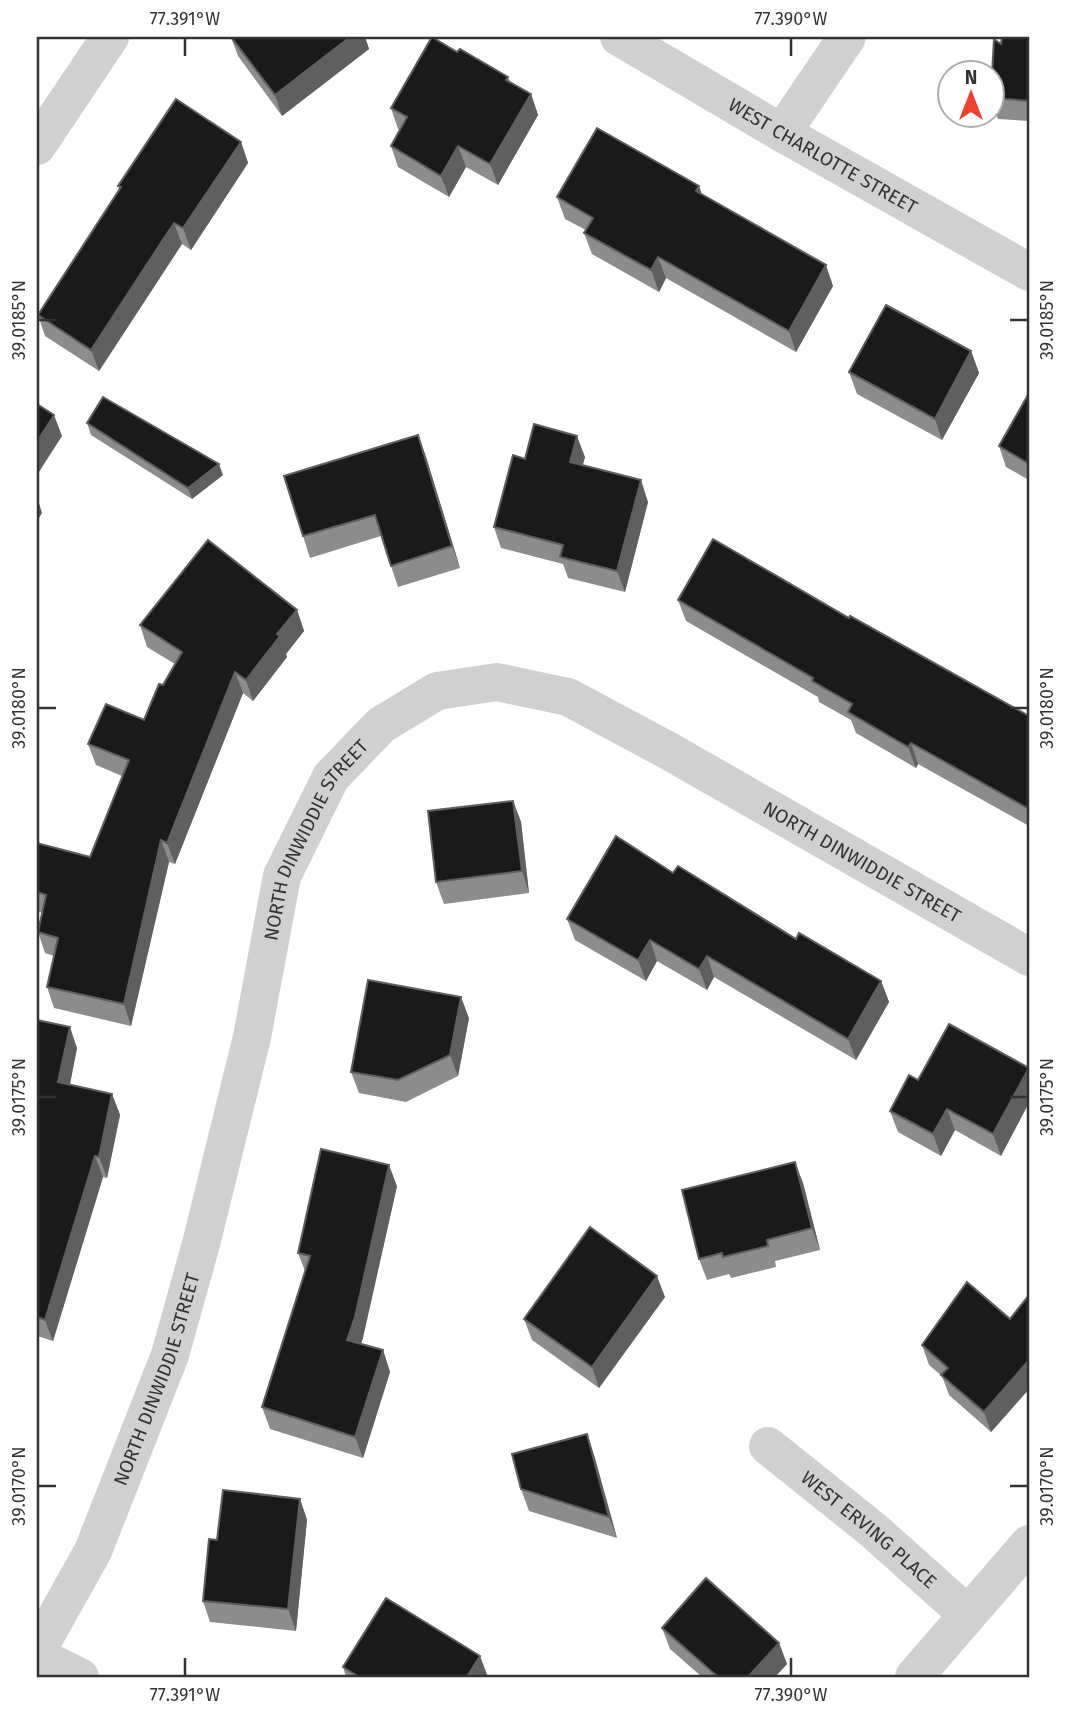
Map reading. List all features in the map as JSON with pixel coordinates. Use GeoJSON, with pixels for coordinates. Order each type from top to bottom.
{"type":"FeatureCollection","features":[{"type":"Feature","properties":{"kind":"street"},"geometry":{"type":"LineString","coordinates":[[37,146],[110,37]]}},
{"type":"Feature","properties":{"kind":"street","name":"WEST CHARLOTTE STREET"},"geometry":{"type":"LineString","coordinates":[[619,37],[782,133],[1029,272]]}},
{"type":"Feature","properties":{"kind":"street"},"geometry":{"type":"LineString","coordinates":[[782,133],[847,37]]}},
{"type":"Feature","properties":{"kind":"street","name":"NORTH DINWIDDIE STREET"},"geometry":{"type":"LineString","coordinates":[[37,1651],[93,1551],[170,1355],[201,1244],[252,1037],[282,876],[331,777],[381,725],[437,691],[497,682],[568,697],[667,750],[1029,957]]}},
{"type":"Feature","properties":{"kind":"street","name":"WEST ERVING PLACE"},"geometry":{"type":"LineString","coordinates":[[768,1446],[873,1530],[967,1614]]}},
{"type":"Feature","properties":{"kind":"street"},"geometry":{"type":"LineString","coordinates":[[914,1677],[1029,1544]]}},
{"type":"Feature","properties":{"kind":"street"},"geometry":{"type":"LineString","coordinates":[[37,1656],[80,1677]]}},
{"type":"Feature","properties":{"kind":"building"},"geometry":{"type":"Polygon","coordinates":[[[231,37],[350,37],[275,95],[231,37]]]}},
{"type":"Feature","properties":{"kind":"building"},"geometry":{"type":"Polygon","coordinates":[[[432,37],[457,52],[460,49],[531,94],[490,164],[458,146],[441,176],[391,146],[407,117],[391,108],[432,37]]]}},
{"type":"Feature","properties":{"kind":"building"},"geometry":{"type":"Polygon","coordinates":[[[1002,37],[1029,37],[1029,101],[1006,99],[1006,60],[993,60],[994,39],[1001,44],[1002,37]]]}},
{"type":"Feature","properties":{"kind":"building"},"geometry":{"type":"Polygon","coordinates":[[[176,99],[241,142],[183,228],[174,223],[91,350],[38,315],[176,99]]]}},
{"type":"Feature","properties":{"kind":"building"},"geometry":{"type":"Polygon","coordinates":[[[597,128],[699,186],[696,191],[826,265],[789,331],[658,257],[651,270],[584,233],[593,218],[557,197],[597,128]]]}},
{"type":"Feature","properties":{"kind":"building"},"geometry":{"type":"Polygon","coordinates":[[[886,305],[971,351],[935,419],[849,372],[886,305]]]}},
{"type":"Feature","properties":{"kind":"building"},"geometry":{"type":"Polygon","coordinates":[[[1029,393],[1029,464],[999,446],[1029,393]]]}},
{"type":"Feature","properties":{"kind":"building"},"geometry":{"type":"Polygon","coordinates":[[[103,397],[219,464],[188,488],[87,423],[103,397]]]}},
{"type":"Feature","properties":{"kind":"building"},"geometry":{"type":"Polygon","coordinates":[[[37,404],[54,415],[37,442],[37,404]]]}},
{"type":"Feature","properties":{"kind":"building"},"geometry":{"type":"Polygon","coordinates":[[[534,424],[577,436],[570,462],[641,480],[617,571],[560,557],[563,545],[494,527],[513,455],[525,459],[534,424]]]}},
{"type":"Feature","properties":{"kind":"building"},"geometry":{"type":"Polygon","coordinates":[[[418,435],[452,546],[391,566],[375,515],[303,536],[284,476],[418,435]]]}},
{"type":"Feature","properties":{"kind":"building"},"geometry":{"type":"Polygon","coordinates":[[[713,539],[849,618],[850,616],[1029,716],[1029,809],[911,743],[908,747],[848,712],[852,704],[812,681],[813,678],[678,600],[713,539]]]}},
{"type":"Feature","properties":{"kind":"building"},"geometry":{"type":"Polygon","coordinates":[[[208,540],[297,610],[246,680],[235,672],[167,843],[161,840],[124,1004],[47,987],[58,938],[38,932],[46,895],[37,892],[37,843],[90,857],[129,760],[88,744],[106,704],[144,720],[159,684],[163,685],[182,652],[140,625],[208,540]]]}},
{"type":"Feature","properties":{"kind":"building"},"geometry":{"type":"Polygon","coordinates":[[[513,801],[522,871],[436,882],[428,811],[513,801]]]}},
{"type":"Feature","properties":{"kind":"building"},"geometry":{"type":"Polygon","coordinates":[[[616,836],[673,873],[678,866],[796,939],[799,933],[881,981],[848,1039],[707,956],[699,969],[650,940],[638,960],[567,919],[616,836]]]}},
{"type":"Feature","properties":{"kind":"building"},"geometry":{"type":"Polygon","coordinates":[[[368,980],[461,997],[450,1055],[398,1080],[351,1072],[368,980]]]}},
{"type":"Feature","properties":{"kind":"building"},"geometry":{"type":"Polygon","coordinates":[[[37,1020],[70,1027],[58,1082],[112,1094],[99,1157],[95,1156],[45,1320],[37,1317],[37,1020]]]}},
{"type":"Feature","properties":{"kind":"building"},"geometry":{"type":"Polygon","coordinates":[[[949,1024],[1029,1068],[993,1134],[947,1109],[933,1134],[890,1111],[909,1075],[918,1080],[949,1024]]]}},
{"type":"Feature","properties":{"kind":"building"},"geometry":{"type":"Polygon","coordinates":[[[321,1149],[389,1165],[355,1317],[347,1340],[383,1350],[355,1437],[262,1407],[310,1256],[298,1253],[321,1149]]]}},
{"type":"Feature","properties":{"kind":"building"},"geometry":{"type":"Polygon","coordinates":[[[795,1162],[812,1228],[767,1240],[768,1246],[723,1257],[722,1253],[699,1259],[682,1190],[795,1162]]]}},
{"type":"Feature","properties":{"kind":"building"},"geometry":{"type":"Polygon","coordinates":[[[590,1227],[657,1276],[592,1367],[524,1319],[590,1227]]]}},
{"type":"Feature","properties":{"kind":"building"},"geometry":{"type":"Polygon","coordinates":[[[967,1282],[1010,1319],[1029,1295],[1029,1360],[984,1412],[941,1375],[948,1368],[922,1345],[967,1282]]]}},
{"type":"Feature","properties":{"kind":"building"},"geometry":{"type":"Polygon","coordinates":[[[587,1434],[609,1517],[521,1489],[512,1454],[587,1434]]]}},
{"type":"Feature","properties":{"kind":"building"},"geometry":{"type":"Polygon","coordinates":[[[223,1490],[300,1499],[288,1609],[203,1601],[209,1539],[217,1540],[223,1490]]]}},
{"type":"Feature","properties":{"kind":"building"},"geometry":{"type":"Polygon","coordinates":[[[706,1578],[779,1643],[748,1677],[718,1677],[662,1628],[706,1578]]]}},
{"type":"Feature","properties":{"kind":"building"},"geometry":{"type":"Polygon","coordinates":[[[386,1598],[480,1656],[467,1677],[359,1677],[343,1667],[386,1598]]]}}]}
